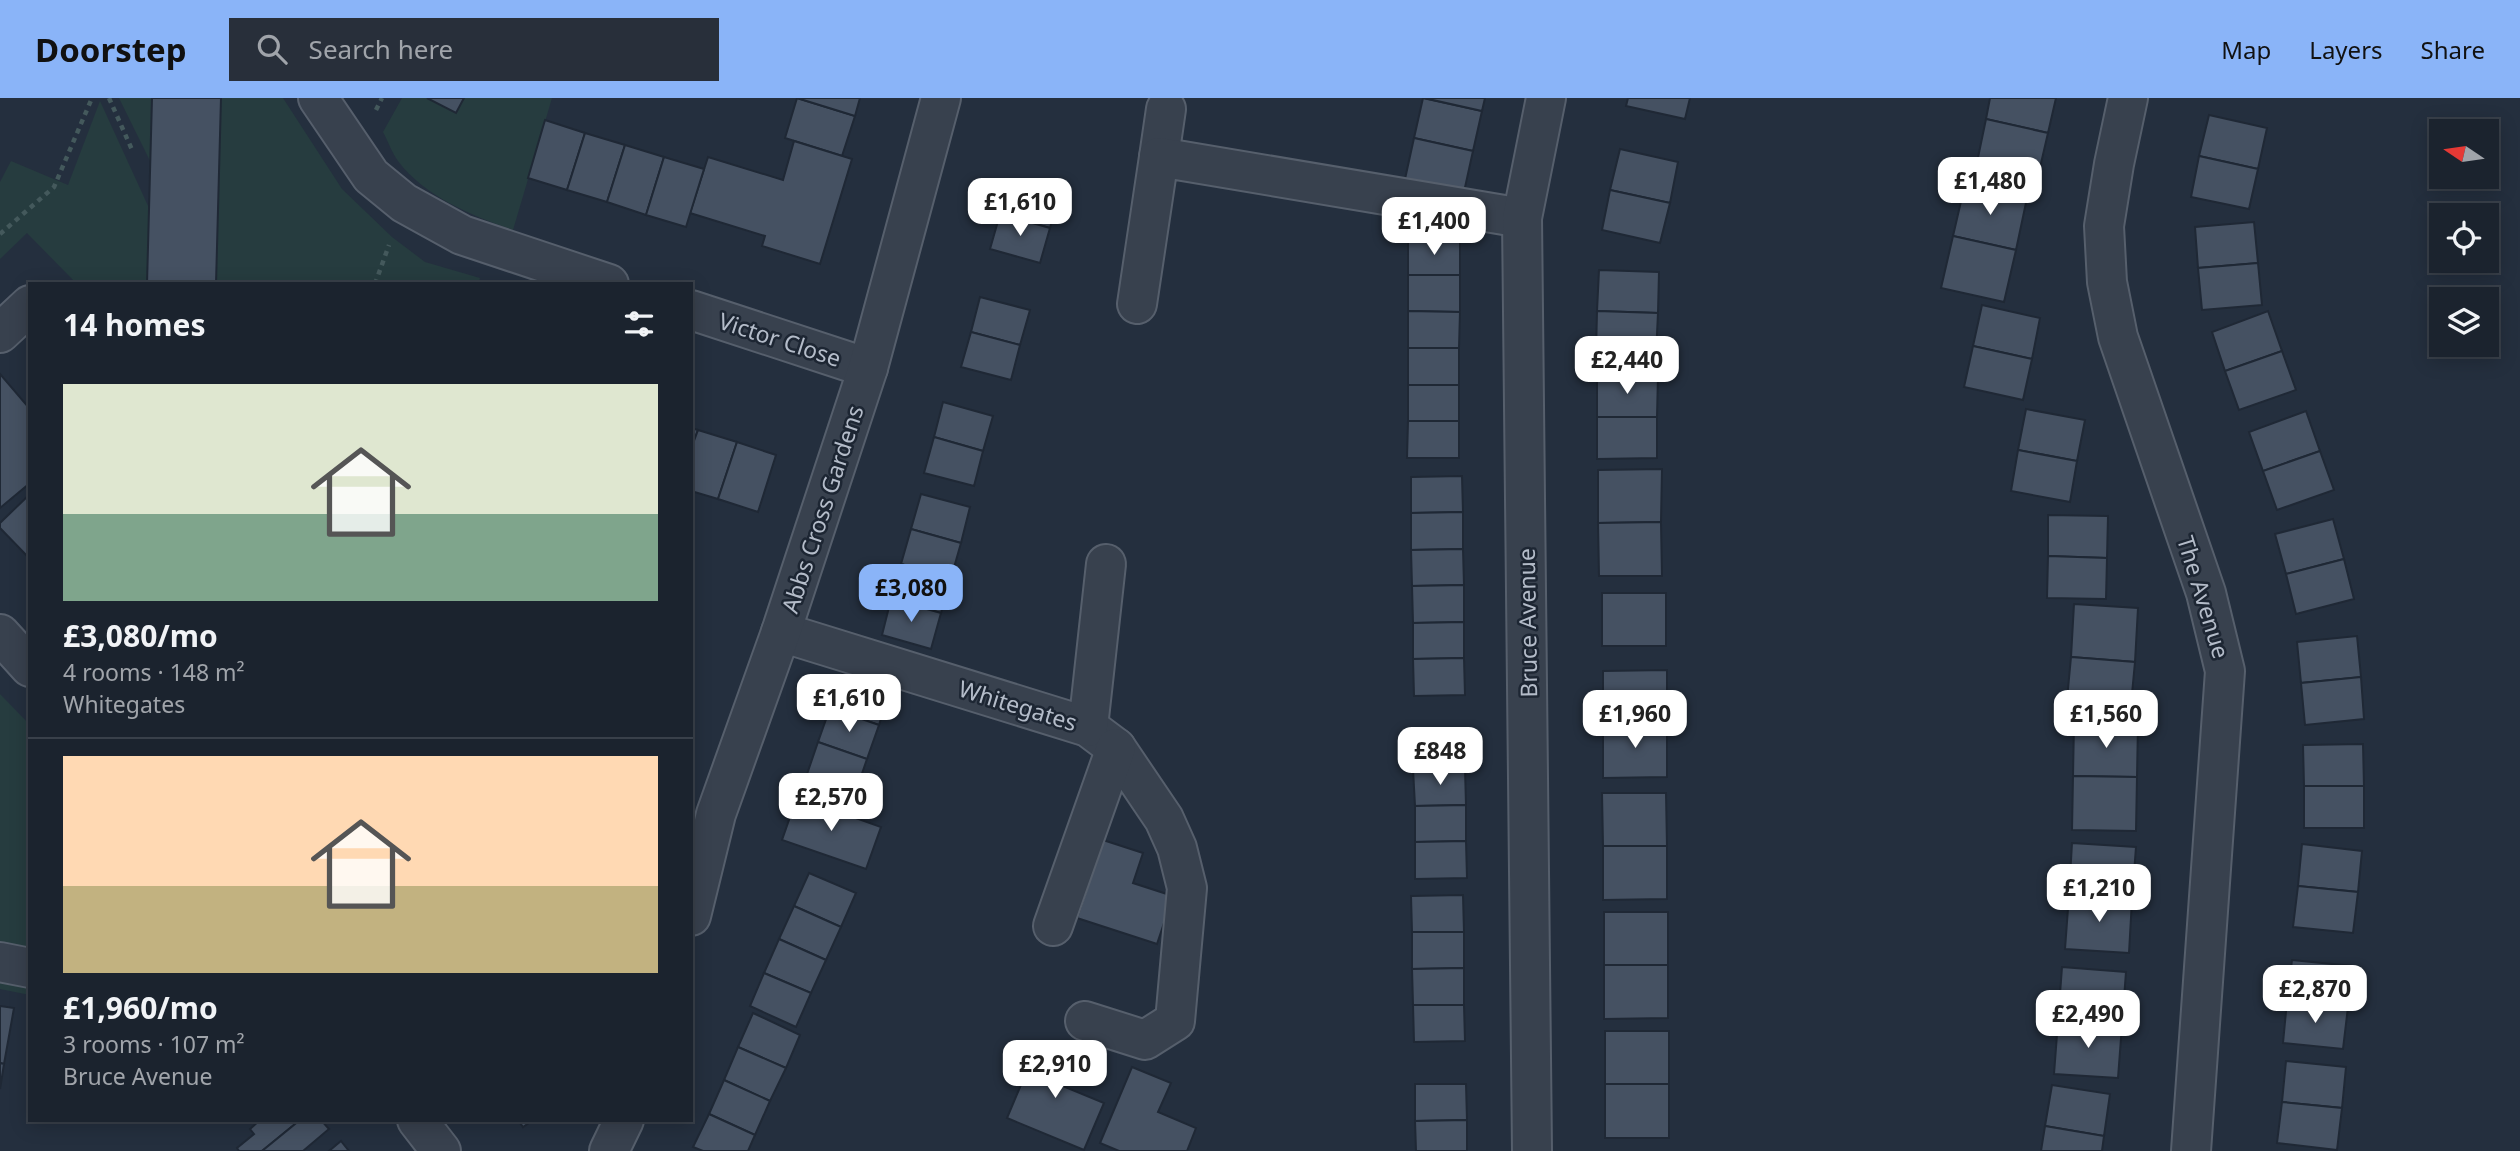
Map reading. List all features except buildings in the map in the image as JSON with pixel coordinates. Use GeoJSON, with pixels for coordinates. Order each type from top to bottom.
{"type":"FeatureCollection","features":[{"type":"Feature","properties":{"kind":"street"},"geometry":{"type":"LineString","coordinates":[[318,98],[371,176],[404,203],[462,236],[603,282]]}},
{"type":"Feature","properties":{"kind":"street","name":"Abbs Cross Gardens"},"geometry":{"type":"LineString","coordinates":[[693,908],[716,814],[781,632],[868,368],[941,98]]}},
{"type":"Feature","properties":{"kind":"street","name":"Bruce Avenue"},"geometry":{"type":"LineString","coordinates":[[1532,1151],[1522,218],[1546,98]]}},
{"type":"Feature","properties":{"kind":"street","name":"The Avenue"},"geometry":{"type":"LineString","coordinates":[[2128,98],[2104,226],[2107,282],[2118,337],[2206,593],[2225,671],[2191,1151]]}},
{"type":"Feature","properties":{"kind":"street"},"geometry":{"type":"LineString","coordinates":[[1137,304],[1166,109]]}},
{"type":"Feature","properties":{"kind":"street"},"geometry":{"type":"LineString","coordinates":[[1159,158],[1522,218]]}},
{"type":"Feature","properties":{"kind":"street"},"geometry":{"type":"LineString","coordinates":[[0,333],[28,307]]}},
{"type":"Feature","properties":{"kind":"street","name":"Victor Close"},"geometry":{"type":"LineString","coordinates":[[693,311],[868,368]]}},
{"type":"Feature","properties":{"kind":"street"},"geometry":{"type":"LineString","coordinates":[[1053,926],[1102,737],[1106,564]]}},
{"type":"Feature","properties":{"kind":"street","name":"Whitegates"},"geometry":{"type":"LineString","coordinates":[[781,632],[1102,737]]}},
{"type":"Feature","properties":{"kind":"street"},"geometry":{"type":"LineString","coordinates":[[0,634],[28,665]]}},
{"type":"Feature","properties":{"kind":"street"},"geometry":{"type":"LineString","coordinates":[[1084,1021],[1145,1040],[1175,1021],[1187,888],[1177,848],[1164,819],[1102,737]]}},
{"type":"Feature","properties":{"kind":"street"},"geometry":{"type":"LineString","coordinates":[[0,962],[28,968]]}},
{"type":"Feature","properties":{"kind":"street"},"geometry":{"type":"LineString","coordinates":[[419,1122],[441,1151]]}},
{"type":"Feature","properties":{"kind":"street"},"geometry":{"type":"LineString","coordinates":[[609,1151],[623,1122]]}},
{"type":"Feature","properties":{"kind":"path"},"geometry":{"type":"LineString","coordinates":[[0,234],[54,187],[92,98]]}},
{"type":"Feature","properties":{"kind":"path"},"geometry":{"type":"LineString","coordinates":[[109,98],[133,152]]}},
{"type":"Feature","properties":{"kind":"green space"},"geometry":{"type":"Polygon","coordinates":[[[119,98],[152,98],[151,163],[119,98]]]}},
{"type":"Feature","properties":{"kind":"green space"},"geometry":{"type":"Polygon","coordinates":[[[221,98],[283,98],[342,189],[392,237],[425,262],[480,278],[479,282],[216,282],[221,98]]]}},
{"type":"Feature","properties":{"kind":"green space"},"geometry":{"type":"Polygon","coordinates":[[[402,98],[427,98],[456,113],[464,98],[552,98],[513,230],[466,212],[436,195],[409,174],[398,161],[383,132],[402,98]]]}},
{"type":"Feature","properties":{"kind":"green space"},"geometry":{"type":"Polygon","coordinates":[[[100,101],[149,208],[147,282],[75,282],[27,233],[0,259],[0,182],[11,161],[68,185],[100,101]]]}},
{"type":"Feature","properties":{"kind":"green space"},"geometry":{"type":"Polygon","coordinates":[[[0,694],[28,723],[28,995],[0,989],[0,694]]]}}]}
